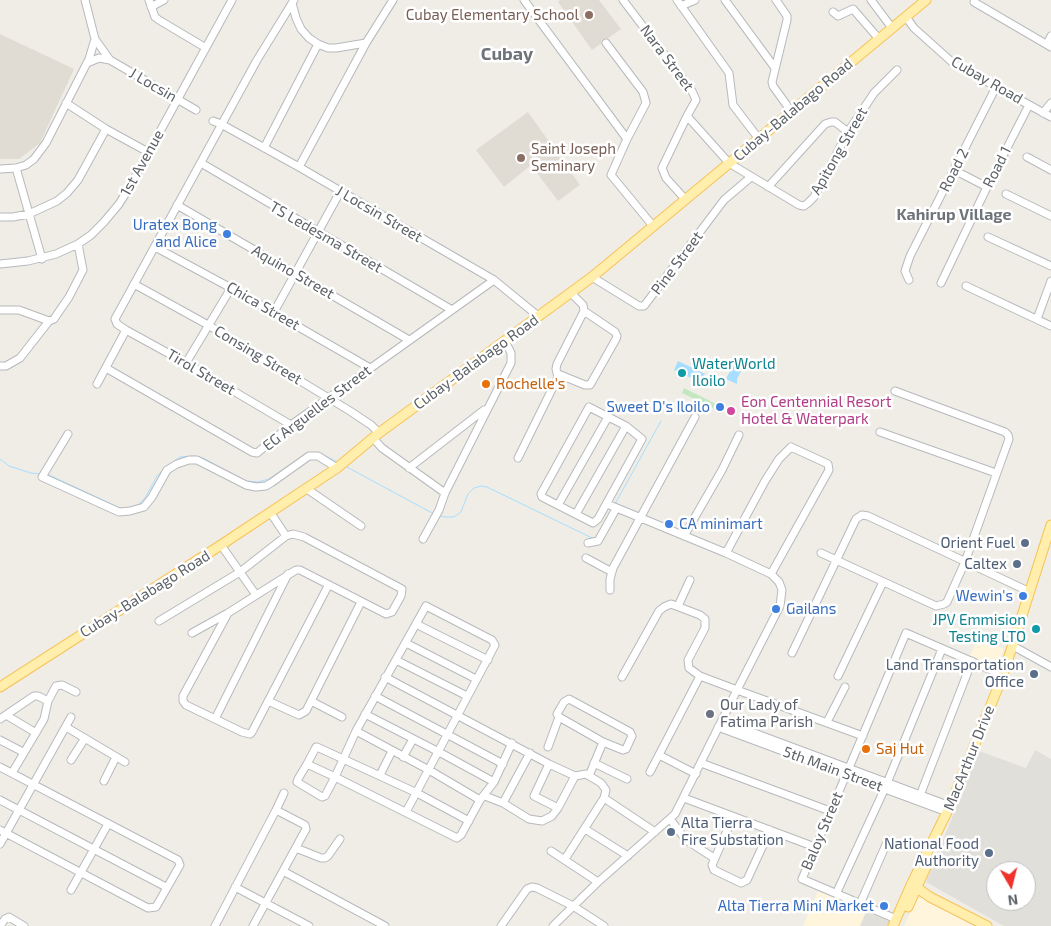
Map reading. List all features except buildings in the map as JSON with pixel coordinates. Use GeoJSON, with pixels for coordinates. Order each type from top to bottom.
{"type":"FeatureCollection","features":[{"type":"Feature","properties":{"kind":"main road","name":"Cubay-Balabago Road"},"geometry":{"type":"LineString","coordinates":[[0,687],[222,545],[307,489],[341,464],[376,435],[592,277],[926,0]]}},
{"type":"Feature","properties":{"kind":"main road","name":"MacArthur Drive"},"geometry":{"type":"LineString","coordinates":[[896,924],[931,856],[1002,675],[1051,525]]}},
{"type":"Feature","properties":{"kind":"main road"},"geometry":{"type":"LineString","coordinates":[[914,886],[930,897],[987,926]]}},
{"type":"Feature","properties":{"kind":"street"},"geometry":{"type":"LineString","coordinates":[[0,170],[26,165],[34,159],[46,143],[87,63],[95,39],[86,0]]}},
{"type":"Feature","properties":{"kind":"street"},"geometry":{"type":"LineString","coordinates":[[164,0],[150,3],[155,17],[206,48]]}},
{"type":"Feature","properties":{"kind":"street","name":"1st Avenue"},"geometry":{"type":"LineString","coordinates":[[0,264],[42,259],[78,244],[91,235],[104,222],[119,204],[232,0]]}},
{"type":"Feature","properties":{"kind":"street"},"geometry":{"type":"LineString","coordinates":[[385,14],[386,0]]}},
{"type":"Feature","properties":{"kind":"street"},"geometry":{"type":"LineString","coordinates":[[299,167],[366,43],[393,0]]}},
{"type":"Feature","properties":{"kind":"street"},"geometry":{"type":"LineString","coordinates":[[524,0],[627,139]]}},
{"type":"Feature","properties":{"kind":"street","name":"Nara Street"},"geometry":{"type":"LineString","coordinates":[[623,0],[692,91],[696,100],[687,116],[729,163],[799,205]]}},
{"type":"Feature","properties":{"kind":"street"},"geometry":{"type":"LineString","coordinates":[[695,0],[679,3],[729,74],[733,106],[759,139]]}},
{"type":"Feature","properties":{"kind":"street"},"geometry":{"type":"LineString","coordinates":[[725,0],[775,68]]}},
{"type":"Feature","properties":{"kind":"street"},"geometry":{"type":"LineString","coordinates":[[776,0],[787,16],[787,20],[775,68],[773,86],[791,111]]}},
{"type":"Feature","properties":{"kind":"street"},"geometry":{"type":"LineString","coordinates":[[871,0],[892,28]]}},
{"type":"Feature","properties":{"kind":"street"},"geometry":{"type":"LineString","coordinates":[[293,2],[296,18],[301,29],[318,44],[328,48],[336,48],[366,43]]}},
{"type":"Feature","properties":{"kind":"street"},"geometry":{"type":"LineString","coordinates":[[134,284],[257,60],[293,2]]}},
{"type":"Feature","properties":{"kind":"street"},"geometry":{"type":"LineString","coordinates":[[974,2],[1049,46],[1051,36]]}},
{"type":"Feature","properties":{"kind":"street"},"geometry":{"type":"LineString","coordinates":[[833,12],[838,16],[853,9],[879,39]]}},
{"type":"Feature","properties":{"kind":"street","name":"Cubay Road"},"geometry":{"type":"LineString","coordinates":[[906,17],[914,28],[954,63],[1051,117]]}},
{"type":"Feature","properties":{"kind":"street","name":"J Locsin"},"geometry":{"type":"LineString","coordinates":[[95,39],[110,60],[196,110]]}},
{"type":"Feature","properties":{"kind":"street"},"geometry":{"type":"LineString","coordinates":[[606,43],[646,98],[644,108],[627,139],[611,175],[653,226]]}},
{"type":"Feature","properties":{"kind":"street"},"geometry":{"type":"LineString","coordinates":[[264,148],[318,44]]}},
{"type":"Feature","properties":{"kind":"street"},"geometry":{"type":"LineString","coordinates":[[87,63],[100,58],[110,60]]}},
{"type":"Feature","properties":{"kind":"street","name":"Apitong Street"},"geometry":{"type":"LineString","coordinates":[[799,205],[804,206],[814,196],[848,132],[874,93],[897,70]]}},
{"type":"Feature","properties":{"kind":"street","name":"Road 2"},"geometry":{"type":"LineString","coordinates":[[909,280],[906,268],[910,256],[996,88]]}},
{"type":"Feature","properties":{"kind":"street"},"geometry":{"type":"LineString","coordinates":[[66,103],[106,129],[148,152]]}},
{"type":"Feature","properties":{"kind":"street"},"geometry":{"type":"LineString","coordinates":[[1043,113],[1051,103]]}},
{"type":"Feature","properties":{"kind":"street","name":"Road 1"},"geometry":{"type":"LineString","coordinates":[[941,283],[987,187],[1030,105]]}},
{"type":"Feature","properties":{"kind":"street"},"geometry":{"type":"LineString","coordinates":[[685,199],[666,178],[662,168],[687,116]]}},
{"type":"Feature","properties":{"kind":"street","name":"J Locsin Street"},"geometry":{"type":"LineString","coordinates":[[213,121],[299,167],[494,280],[538,316]]}},
{"type":"Feature","properties":{"kind":"street"},"geometry":{"type":"LineString","coordinates":[[768,187],[825,124],[835,122],[848,132]]}},
{"type":"Feature","properties":{"kind":"street"},"geometry":{"type":"LineString","coordinates":[[0,217],[29,214],[57,201],[73,187],[106,129]]}},
{"type":"Feature","properties":{"kind":"street"},"geometry":{"type":"LineString","coordinates":[[1027,157],[1051,170]]}},
{"type":"Feature","properties":{"kind":"street","name":"TS Ledesma Street"},"geometry":{"type":"LineString","coordinates":[[200,163],[452,310]]}},
{"type":"Feature","properties":{"kind":"street"},"geometry":{"type":"LineString","coordinates":[[16,168],[42,259]]}},
{"type":"Feature","properties":{"kind":"street"},"geometry":{"type":"LineString","coordinates":[[954,170],[987,187]]}},
{"type":"Feature","properties":{"kind":"street","name":"Pine Street"},"geometry":{"type":"LineString","coordinates":[[592,277],[639,306],[644,306],[724,200],[750,177]]}},
{"type":"Feature","properties":{"kind":"street"},"geometry":{"type":"LineString","coordinates":[[274,312],[340,192]]}},
{"type":"Feature","properties":{"kind":"street"},"geometry":{"type":"LineString","coordinates":[[1006,194],[1051,216]]}},
{"type":"Feature","properties":{"kind":"street","name":"Aquino Street"},"geometry":{"type":"LineString","coordinates":[[177,205],[409,340]]}},
{"type":"Feature","properties":{"kind":"street"},"geometry":{"type":"LineString","coordinates":[[988,237],[1051,266]]}},
{"type":"Feature","properties":{"kind":"street"},"geometry":{"type":"LineString","coordinates":[[0,366],[14,363],[20,358],[49,321],[54,319],[82,276],[83,264],[78,244]]}},
{"type":"Feature","properties":{"kind":"street","name":"Chica Street"},"geometry":{"type":"LineString","coordinates":[[155,247],[274,312],[370,368]]}},
{"type":"Feature","properties":{"kind":"street","name":"EG Arguelles Street"},"geometry":{"type":"LineString","coordinates":[[106,368],[257,453],[370,368],[494,280]]}},
{"type":"Feature","properties":{"kind":"street"},"geometry":{"type":"LineString","coordinates":[[1037,319],[1051,281]]}},
{"type":"Feature","properties":{"kind":"street","name":"Tirol Street"},"geometry":{"type":"LineString","coordinates":[[134,284],[115,317],[117,324],[292,425]]}},
{"type":"Feature","properties":{"kind":"street","name":"Consing Street"},"geometry":{"type":"LineString","coordinates":[[134,284],[208,325],[371,425],[382,448],[446,493]]}},
{"type":"Feature","properties":{"kind":"street"},"geometry":{"type":"LineString","coordinates":[[966,286],[1051,326]]}},
{"type":"Feature","properties":{"kind":"street"},"geometry":{"type":"LineString","coordinates":[[186,363],[231,288]]}},
{"type":"Feature","properties":{"kind":"street"},"geometry":{"type":"LineString","coordinates":[[518,458],[558,374],[557,364],[584,311],[583,305],[571,293]]}},
{"type":"Feature","properties":{"kind":"street"},"geometry":{"type":"LineString","coordinates":[[0,310],[19,310],[49,321]]}},
{"type":"Feature","properties":{"kind":"street"},"geometry":{"type":"LineString","coordinates":[[558,374],[585,385],[590,385],[616,339],[617,333],[584,311]]}},
{"type":"Feature","properties":{"kind":"street"},"geometry":{"type":"LineString","coordinates":[[97,384],[126,330]]}},
{"type":"Feature","properties":{"kind":"street"},"geometry":{"type":"LineString","coordinates":[[422,539],[439,510],[512,359],[512,353],[506,341]]}},
{"type":"Feature","properties":{"kind":"street"},"geometry":{"type":"LineString","coordinates":[[821,553],[936,606],[941,606],[947,602],[965,562],[1008,443],[1008,435],[895,391]]}},
{"type":"Feature","properties":{"kind":"street"},"geometry":{"type":"LineString","coordinates":[[588,543],[598,541],[641,441],[641,436],[626,426],[589,407],[542,490],[542,497],[594,522],[612,506]]}},
{"type":"Feature","properties":{"kind":"street"},"geometry":{"type":"LineString","coordinates":[[409,468],[487,408]]}},
{"type":"Feature","properties":{"kind":"street"},"geometry":{"type":"LineString","coordinates":[[615,420],[620,412]]}},
{"type":"Feature","properties":{"kind":"street"},"geometry":{"type":"LineString","coordinates":[[558,504],[608,417]]}},
{"type":"Feature","properties":{"kind":"street"},"geometry":{"type":"LineString","coordinates":[[610,590],[612,572],[695,417]]}},
{"type":"Feature","properties":{"kind":"street"},"geometry":{"type":"LineString","coordinates":[[576,514],[626,426]]}},
{"type":"Feature","properties":{"kind":"street"},"geometry":{"type":"LineString","coordinates":[[880,432],[996,472]]}},
{"type":"Feature","properties":{"kind":"street"},"geometry":{"type":"LineString","coordinates":[[68,434],[42,477],[114,510],[125,512],[144,507],[152,497],[167,470],[189,460],[198,460],[246,485],[256,487],[266,486],[309,456],[318,456],[341,464]]}},
{"type":"Feature","properties":{"kind":"street"},"geometry":{"type":"LineString","coordinates":[[684,536],[739,436]]}},
{"type":"Feature","properties":{"kind":"street"},"geometry":{"type":"LineString","coordinates":[[726,553],[765,480],[779,459],[791,447],[795,448],[828,464],[829,470],[771,574]]}},
{"type":"Feature","properties":{"kind":"street"},"geometry":{"type":"LineString","coordinates":[[307,489],[361,526]]}},
{"type":"Feature","properties":{"kind":"street"},"geometry":{"type":"LineString","coordinates":[[553,926],[598,882],[670,819],[679,808],[780,606],[782,598],[781,586],[771,574],[726,553],[612,506]]}},
{"type":"Feature","properties":{"kind":"street"},"geometry":{"type":"LineString","coordinates":[[270,512],[286,536]]}},
{"type":"Feature","properties":{"kind":"street"},"geometry":{"type":"LineString","coordinates":[[792,653],[856,519],[862,515],[868,516],[1030,592]]}},
{"type":"Feature","properties":{"kind":"street"},"geometry":{"type":"LineString","coordinates":[[159,621],[240,572],[286,536],[297,534],[402,589],[401,596],[389,614],[328,586],[300,570],[296,570],[228,613],[192,633]]}},
{"type":"Feature","properties":{"kind":"street"},"geometry":{"type":"LineString","coordinates":[[222,545],[256,595]]}},
{"type":"Feature","properties":{"kind":"street"},"geometry":{"type":"LineString","coordinates":[[586,558],[612,572]]}},
{"type":"Feature","properties":{"kind":"street"},"geometry":{"type":"LineString","coordinates":[[215,719],[288,574]]}},
{"type":"Feature","properties":{"kind":"street"},"geometry":{"type":"LineString","coordinates":[[678,606],[690,580]]}},
{"type":"Feature","properties":{"kind":"street"},"geometry":{"type":"LineString","coordinates":[[838,676],[883,582]]}},
{"type":"Feature","properties":{"kind":"street"},"geometry":{"type":"LineString","coordinates":[[228,613],[183,696],[186,705],[246,734],[250,734],[328,586]]}},
{"type":"Feature","properties":{"kind":"street"},"geometry":{"type":"LineString","coordinates":[[268,701],[299,715],[306,712],[361,602]]}},
{"type":"Feature","properties":{"kind":"street"},"geometry":{"type":"LineString","coordinates":[[622,677],[659,611],[669,604],[678,606],[700,615],[704,619],[706,628],[688,660],[689,668],[700,676],[863,736]]}},
{"type":"Feature","properties":{"kind":"street"},"geometry":{"type":"LineString","coordinates":[[406,812],[417,793],[449,734],[494,647],[494,641],[430,607],[424,607],[356,731],[344,758],[335,777],[325,796],[322,797],[298,782],[317,746],[344,758],[417,793],[469,821]]}},
{"type":"Feature","properties":{"kind":"street"},"geometry":{"type":"LineString","coordinates":[[416,624],[488,660]]}},
{"type":"Feature","properties":{"kind":"street","name":"Baloy Street"},"geometry":{"type":"LineString","coordinates":[[896,924],[860,904],[802,879],[906,633],[942,649]]}},
{"type":"Feature","properties":{"kind":"street"},"geometry":{"type":"LineString","coordinates":[[406,642],[476,679]]}},
{"type":"Feature","properties":{"kind":"street"},"geometry":{"type":"LineString","coordinates":[[1013,646],[1051,667]]}},
{"type":"Feature","properties":{"kind":"street"},"geometry":{"type":"LineString","coordinates":[[836,894],[886,785],[942,649],[1002,675]]}},
{"type":"Feature","properties":{"kind":"street"},"geometry":{"type":"LineString","coordinates":[[396,660],[467,696]]}},
{"type":"Feature","properties":{"kind":"street"},"geometry":{"type":"LineString","coordinates":[[920,798],[972,661]]}},
{"type":"Feature","properties":{"kind":"street"},"geometry":{"type":"LineString","coordinates":[[650,772],[700,676]]}},
{"type":"Feature","properties":{"kind":"street"},"geometry":{"type":"LineString","coordinates":[[385,678],[574,776],[582,774],[589,776],[605,788],[604,798],[565,859]]}},
{"type":"Feature","properties":{"kind":"street"},"geometry":{"type":"LineString","coordinates":[[12,773],[44,719],[48,701],[59,684],[76,692]]}},
{"type":"Feature","properties":{"kind":"street"},"geometry":{"type":"LineString","coordinates":[[827,722],[845,687]]}},
{"type":"Feature","properties":{"kind":"street"},"geometry":{"type":"LineString","coordinates":[[3,717],[34,696],[48,701]]}},
{"type":"Feature","properties":{"kind":"street"},"geometry":{"type":"LineString","coordinates":[[375,696],[503,764]]}},
{"type":"Feature","properties":{"kind":"street"},"geometry":{"type":"LineString","coordinates":[[548,747],[560,717],[558,714],[564,702],[569,699],[630,732],[632,736],[626,749],[623,750],[603,742],[560,717]]}},
{"type":"Feature","properties":{"kind":"street"},"geometry":{"type":"LineString","coordinates":[[311,701],[342,716]]}},
{"type":"Feature","properties":{"kind":"street"},"geometry":{"type":"LineString","coordinates":[[366,714],[494,782]]}},
{"type":"Feature","properties":{"kind":"street"},"geometry":{"type":"LineString","coordinates":[[3,717],[36,733]]}},
{"type":"Feature","properties":{"kind":"street"},"geometry":{"type":"LineString","coordinates":[[0,844],[3,832],[34,785],[71,718]]}},
{"type":"Feature","properties":{"kind":"street","name":"5th Main Street"},"geometry":{"type":"LineString","coordinates":[[720,724],[920,798],[947,812]]}},
{"type":"Feature","properties":{"kind":"street"},"geometry":{"type":"LineString","coordinates":[[66,727],[125,762]]}},
{"type":"Feature","properties":{"kind":"street"},"geometry":{"type":"LineString","coordinates":[[356,731],[483,798],[503,803],[535,821],[548,818],[558,808],[574,776]]}},
{"type":"Feature","properties":{"kind":"street"},"geometry":{"type":"LineString","coordinates":[[72,760],[84,738]]}},
{"type":"Feature","properties":{"kind":"street"},"geometry":{"type":"LineString","coordinates":[[403,757],[413,739]]}},
{"type":"Feature","properties":{"kind":"street"},"geometry":{"type":"LineString","coordinates":[[0,740],[24,752]]}},
{"type":"Feature","properties":{"kind":"street"},"geometry":{"type":"LineString","coordinates":[[589,776],[603,742]]}},
{"type":"Feature","properties":{"kind":"street"},"geometry":{"type":"LineString","coordinates":[[307,764],[455,838],[459,838],[494,782],[512,743]]}},
{"type":"Feature","properties":{"kind":"street"},"geometry":{"type":"LineString","coordinates":[[380,776],[392,751]]}},
{"type":"Feature","properties":{"kind":"street"},"geometry":{"type":"LineString","coordinates":[[503,803],[530,753]]}},
{"type":"Feature","properties":{"kind":"street"},"geometry":{"type":"LineString","coordinates":[[658,755],[696,774]]}},
{"type":"Feature","properties":{"kind":"street"},"geometry":{"type":"LineString","coordinates":[[104,781],[116,757]]}},
{"type":"Feature","properties":{"kind":"street"},"geometry":{"type":"LineString","coordinates":[[594,763],[626,779]]}},
{"type":"Feature","properties":{"kind":"street"},"geometry":{"type":"LineString","coordinates":[[701,763],[830,811]]}},
{"type":"Feature","properties":{"kind":"street"},"geometry":{"type":"LineString","coordinates":[[550,764],[534,796],[558,808]]}},
{"type":"Feature","properties":{"kind":"street"},"geometry":{"type":"LineString","coordinates":[[0,766],[178,860],[180,865],[166,886],[156,907],[148,908],[3,832]]}},
{"type":"Feature","properties":{"kind":"street"},"geometry":{"type":"LineString","coordinates":[[215,926],[284,794]]}},
{"type":"Feature","properties":{"kind":"street"},"geometry":{"type":"LineString","coordinates":[[604,798],[655,832]]}},
{"type":"Feature","properties":{"kind":"street"},"geometry":{"type":"LineString","coordinates":[[684,798],[815,847]]}},
{"type":"Feature","properties":{"kind":"street"},"geometry":{"type":"LineString","coordinates":[[0,800],[166,886]]}},
{"type":"Feature","properties":{"kind":"street"},"geometry":{"type":"LineString","coordinates":[[253,926],[306,830],[305,825],[276,810]]}},
{"type":"Feature","properties":{"kind":"street"},"geometry":{"type":"LineString","coordinates":[[733,816],[712,864],[714,870],[741,883],[747,880],[770,830]]}},
{"type":"Feature","properties":{"kind":"street"},"geometry":{"type":"LineString","coordinates":[[670,819],[686,840],[714,858]]}},
{"type":"Feature","properties":{"kind":"street"},"geometry":{"type":"LineString","coordinates":[[71,890],[108,824]]}},
{"type":"Feature","properties":{"kind":"street"},"geometry":{"type":"LineString","coordinates":[[585,829],[628,856]]}},
{"type":"Feature","properties":{"kind":"street"},"geometry":{"type":"LineString","coordinates":[[296,848],[325,858],[340,839]]}},
{"type":"Feature","properties":{"kind":"street"},"geometry":{"type":"LineString","coordinates":[[860,904],[888,840]]}},
{"type":"Feature","properties":{"kind":"street"},"geometry":{"type":"LineString","coordinates":[[551,851],[598,882]]}},
{"type":"Feature","properties":{"kind":"street"},"geometry":{"type":"LineString","coordinates":[[283,871],[385,926]]}},
{"type":"Feature","properties":{"kind":"street"},"geometry":{"type":"LineString","coordinates":[[235,887],[309,926]]}},
{"type":"Feature","properties":{"kind":"street"},"geometry":{"type":"LineString","coordinates":[[501,926],[527,889],[532,887],[573,906],[594,923],[604,926]]}},
{"type":"Feature","properties":{"kind":"street"},"geometry":{"type":"LineString","coordinates":[[0,926],[5,919],[9,918],[24,926]]}},
{"type":"Feature","properties":{"kind":"shaded area","name":"Cubay Elementary School"},"geometry":{"type":"Polygon","coordinates":[[[560,0],[599,0],[621,29],[592,50],[558,2],[560,0]]]}},
{"type":"Feature","properties":{"kind":"shaded area"},"geometry":{"type":"Polygon","coordinates":[[[0,34],[74,69],[40,143],[19,159],[0,159],[0,34]]]}},
{"type":"Feature","properties":{"kind":"shaded area","name":"Saint Joseph Seminary"},"geometry":{"type":"Polygon","coordinates":[[[528,112],[580,185],[558,201],[531,165],[504,187],[476,150],[528,112]]]}},
{"type":"Feature","properties":{"kind":"shaded area"},"geometry":{"type":"Polygon","coordinates":[[[978,638],[1004,649],[997,667],[970,656],[978,638]]]}},
{"type":"Feature","properties":{"kind":"shaded area","name":"National Food Authority"},"geometry":{"type":"Polygon","coordinates":[[[1035,750],[1051,759],[1051,926],[1004,926],[926,882],[979,751],[1026,768],[1035,750]]]}},
{"type":"Feature","properties":{"kind":"shaded area"},"geometry":{"type":"Polygon","coordinates":[[[818,891],[891,922],[890,926],[803,926],[818,891]]]}},
{"type":"Feature","properties":{"kind":"shaded area"},"geometry":{"type":"Polygon","coordinates":[[[918,896],[973,926],[904,926],[918,896]]]}},
{"type":"Feature","properties":{"kind":"shaded area"},"geometry":{"type":"Polygon","coordinates":[[[866,912],[891,922],[890,926],[860,926],[866,912]]]}},
{"type":"Feature","properties":{"kind":"green space"},"geometry":{"type":"Polygon","coordinates":[[[684,388],[716,404],[713,408],[682,393],[684,388]]]}},
{"type":"Feature","properties":{"kind":"water"},"geometry":{"type":"Polygon","coordinates":[[[678,361],[705,374],[698,381],[674,370],[678,361]]]}},
{"type":"Feature","properties":{"kind":"water"},"geometry":{"type":"Polygon","coordinates":[[[732,362],[743,367],[737,379],[737,384],[726,379],[732,367],[732,362]]]}},
{"type":"Feature","properties":{"kind":"waterway"},"geometry":{"type":"LineString","coordinates":[[615,504],[661,421]]}},
{"type":"Feature","properties":{"kind":"waterway"},"geometry":{"type":"LineString","coordinates":[[320,453],[337,462]]}},
{"type":"Feature","properties":{"kind":"waterway"},"geometry":{"type":"LineString","coordinates":[[166,467],[180,457],[194,456],[203,458],[246,481],[258,482],[269,479],[304,455]]}},
{"type":"Feature","properties":{"kind":"waterway"},"geometry":{"type":"LineString","coordinates":[[0,459],[9,466],[41,474]]}},
{"type":"Feature","properties":{"kind":"waterway"},"geometry":{"type":"LineString","coordinates":[[345,466],[434,514]]}},
{"type":"Feature","properties":{"kind":"waterway"},"geometry":{"type":"LineString","coordinates":[[138,505],[145,498],[157,476],[163,470]]}},
{"type":"Feature","properties":{"kind":"waterway"},"geometry":{"type":"LineString","coordinates":[[47,474],[120,508]]}},
{"type":"Feature","properties":{"kind":"waterway"},"geometry":{"type":"LineString","coordinates":[[440,516],[454,517],[461,512],[468,494],[474,488],[481,486],[487,487],[592,538]]}},
{"type":"Feature","properties":{"kind":"waterway"},"geometry":{"type":"LineString","coordinates":[[595,539],[612,510]]}},
{"type":"Feature","properties":{"kind":"place","name":"Cubay Elementary School"},"geometry":{"type":"Point","coordinates":[589,15]}},
{"type":"Feature","properties":{"kind":"place","name":"Saint Joseph Seminary"},"geometry":{"type":"Point","coordinates":[521,158]}},
{"type":"Feature","properties":{"kind":"place","name":"Uratex Bong and Alice"},"geometry":{"type":"Point","coordinates":[227,234]}},
{"type":"Feature","properties":{"kind":"place","name":"WaterWorld Iloilo"},"geometry":{"type":"Point","coordinates":[682,373]}},
{"type":"Feature","properties":{"kind":"place","name":"Rochelle's"},"geometry":{"type":"Point","coordinates":[486,384]}},
{"type":"Feature","properties":{"kind":"place","name":"Sweet D's Iloilo"},"geometry":{"type":"Point","coordinates":[720,407]}},
{"type":"Feature","properties":{"kind":"place","name":"Eon Centennial Resort Hotel & Waterpark"},"geometry":{"type":"Point","coordinates":[731,411]}},
{"type":"Feature","properties":{"kind":"place","name":"CA minimart"},"geometry":{"type":"Point","coordinates":[669,524]}},
{"type":"Feature","properties":{"kind":"place","name":"Orient Fuel"},"geometry":{"type":"Point","coordinates":[1025,543]}},
{"type":"Feature","properties":{"kind":"place","name":"Caltex"},"geometry":{"type":"Point","coordinates":[1017,564]}},
{"type":"Feature","properties":{"kind":"place","name":"Wewin's"},"geometry":{"type":"Point","coordinates":[1023,596]}},
{"type":"Feature","properties":{"kind":"place","name":"Gailans"},"geometry":{"type":"Point","coordinates":[776,609]}},
{"type":"Feature","properties":{"kind":"place","name":"JPV Emmision Testing LTO"},"geometry":{"type":"Point","coordinates":[1036,629]}},
{"type":"Feature","properties":{"kind":"place","name":"Land Transportation Office"},"geometry":{"type":"Point","coordinates":[1034,674]}},
{"type":"Feature","properties":{"kind":"place","name":"Our Lady of Fatima Parish"},"geometry":{"type":"Point","coordinates":[710,714]}},
{"type":"Feature","properties":{"kind":"place","name":"Saj Hut"},"geometry":{"type":"Point","coordinates":[866,749]}},
{"type":"Feature","properties":{"kind":"place","name":"Alta Tierra Fire Substation"},"geometry":{"type":"Point","coordinates":[671,832]}},
{"type":"Feature","properties":{"kind":"place","name":"National Food Authority"},"geometry":{"type":"Point","coordinates":[989,853]}},
{"type":"Feature","properties":{"kind":"place","name":"Alta Tierra Mini Market"},"geometry":{"type":"Point","coordinates":[884,906]}},
{"type":"Feature","properties":{"kind":"district","name":"Cubay"},"geometry":{"type":"Point","coordinates":[507,54]}},
{"type":"Feature","properties":{"kind":"district","name":"Kahirup Village"},"geometry":{"type":"Point","coordinates":[954,215]}}]}
